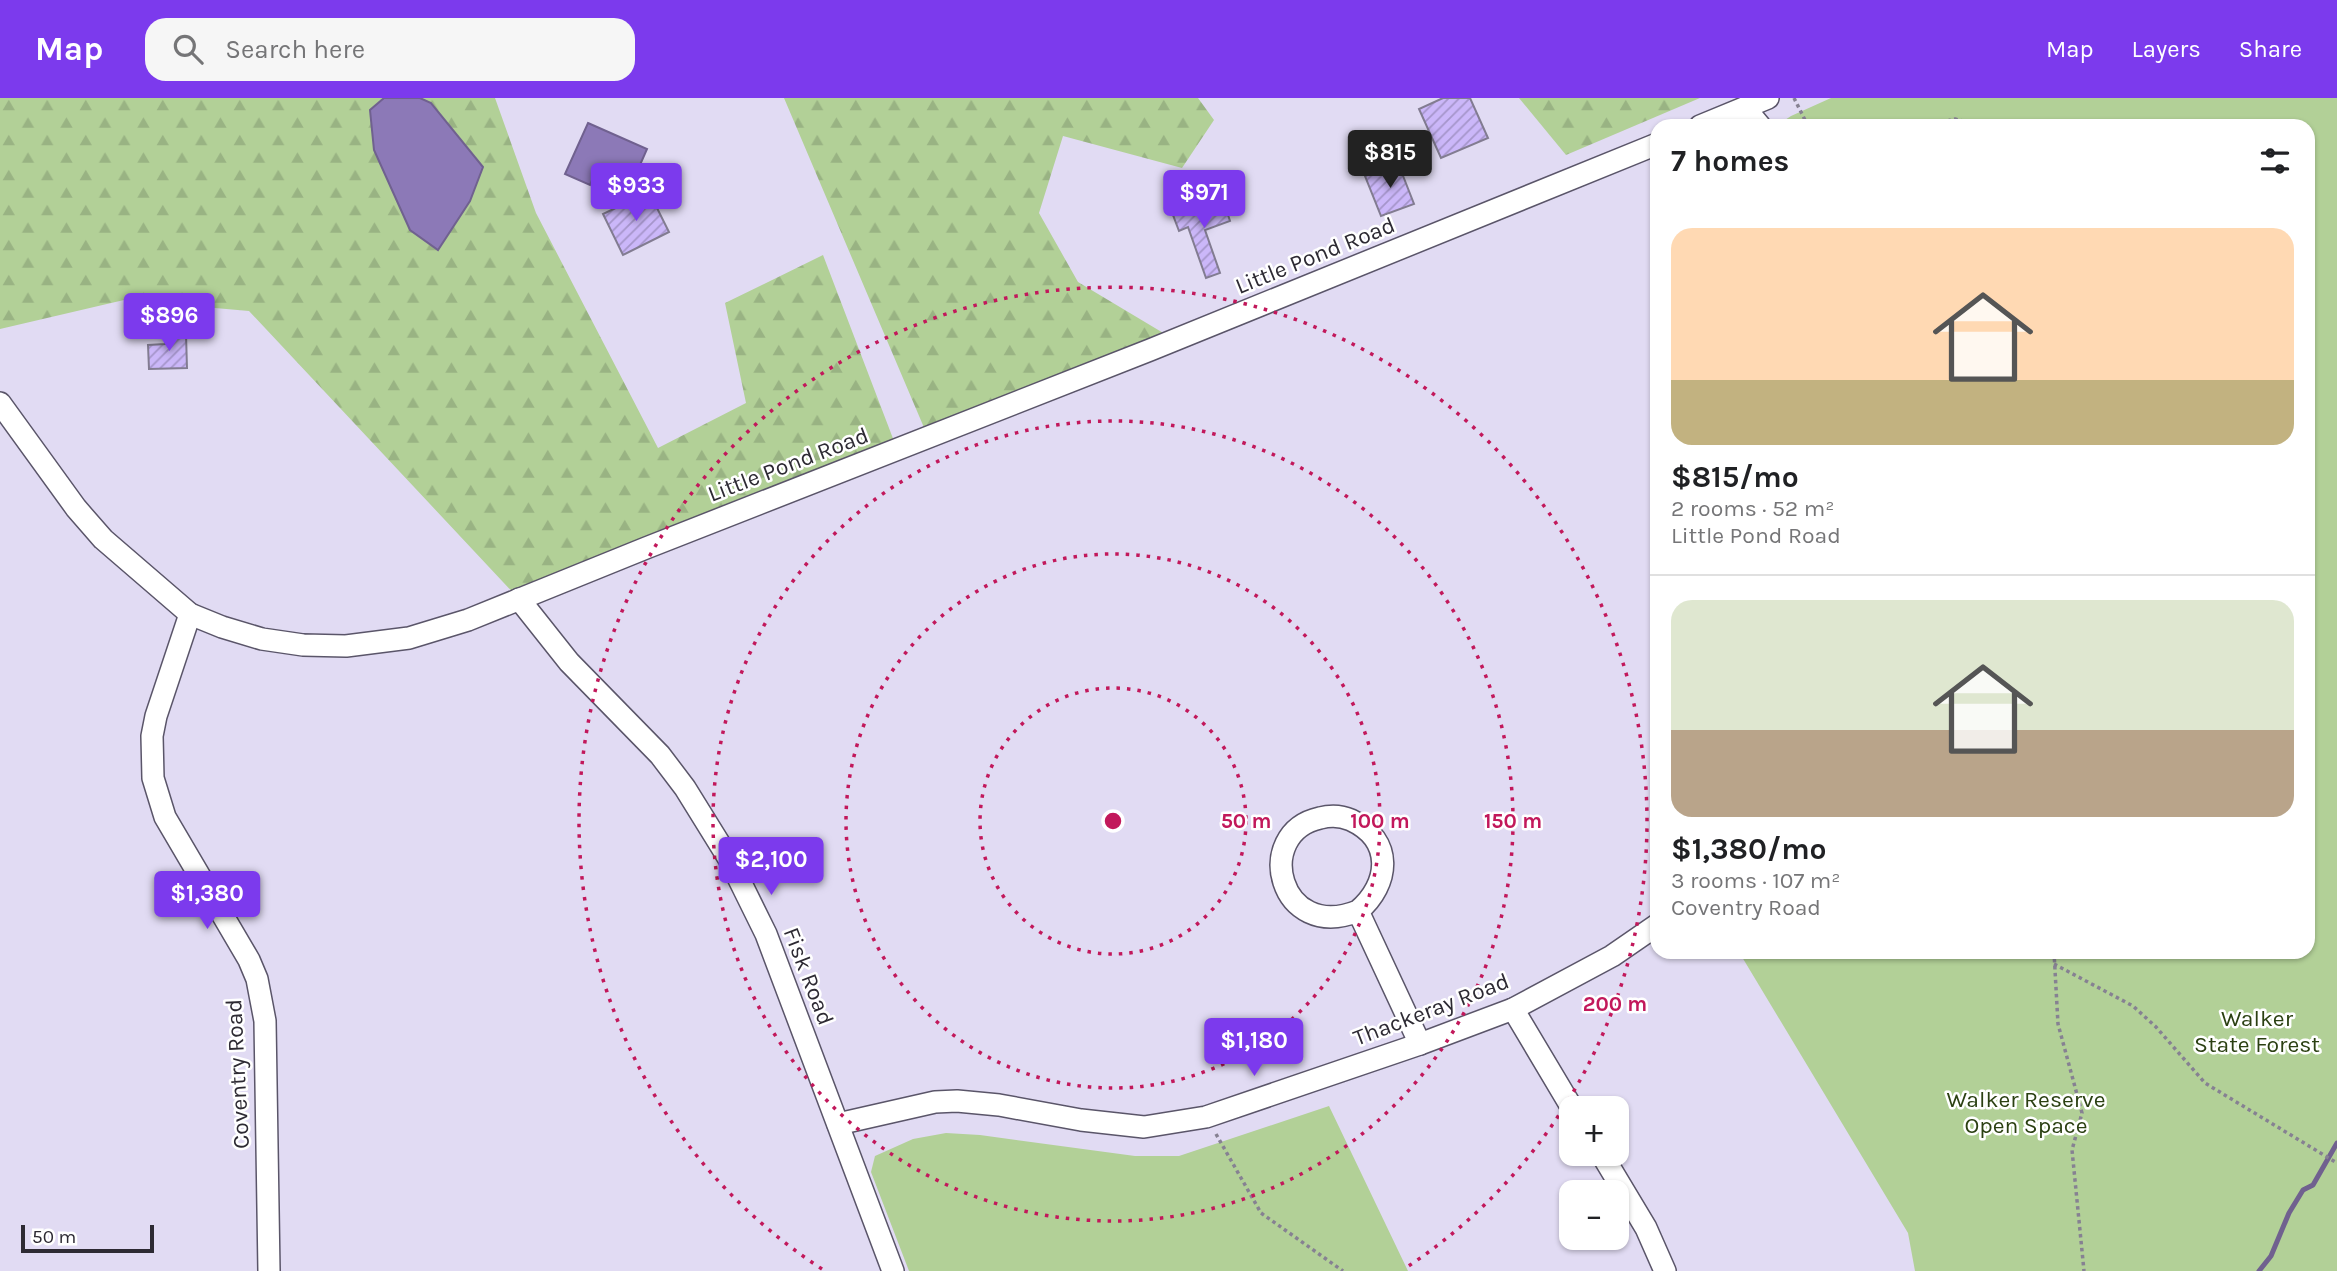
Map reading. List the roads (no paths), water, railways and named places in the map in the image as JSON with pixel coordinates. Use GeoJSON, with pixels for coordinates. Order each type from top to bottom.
{"type":"FeatureCollection","features":[{"type":"Feature","properties":{"kind":"street"},"geometry":{"type":"LineString","coordinates":[[1744,117],[1768,98]]}},
{"type":"Feature","properties":{"kind":"street","name":"Little Pond Road"},"geometry":{"type":"LineString","coordinates":[[0,403],[76,508],[103,539],[190,614],[262,639],[303,645],[346,646],[409,638],[468,621],[1150,350],[1650,147]]}},
{"type":"Feature","properties":{"kind":"street","name":"Fisk Road"},"geometry":{"type":"LineString","coordinates":[[519,599],[569,662],[660,755],[685,788],[722,847],[766,934],[893,1271]]}},
{"type":"Feature","properties":{"kind":"street","name":"Coventry Road"},"geometry":{"type":"LineString","coordinates":[[190,614],[156,716],[152,736],[153,778],[165,817],[249,960],[257,979],[265,1021],[269,1271]]}},
{"type":"Feature","properties":{"kind":"street"},"geometry":{"type":"LineString","coordinates":[[1328,816],[1345,817],[1360,824],[1373,836],[1381,851],[1383,868],[1380,885],[1371,900],[1358,911],[1343,917],[1326,918],[1310,913],[1296,904],[1286,891],[1281,866],[1287,842],[1297,829],[1311,820],[1328,816]]}},
{"type":"Feature","properties":{"kind":"street"},"geometry":{"type":"LineString","coordinates":[[1358,911],[1420,1044]]}},
{"type":"Feature","properties":{"kind":"street","name":"Thackeray Road"},"geometry":{"type":"LineString","coordinates":[[838,1124],[935,1102],[957,1101],[1144,1127],[1206,1117],[1420,1044],[1513,1009],[1612,956],[1650,930]]}},
{"type":"Feature","properties":{"kind":"street"},"geometry":{"type":"LineString","coordinates":[[1513,1009],[1565,1096]]}},
{"type":"Feature","properties":{"kind":"street"},"geometry":{"type":"LineString","coordinates":[[1609,1166],[1646,1228],[1665,1271]]}},
{"type":"Feature","properties":{"kind":"waterway"},"geometry":{"type":"LineString","coordinates":[[2259,1271],[2271,1256],[2289,1213],[2303,1190],[2313,1185],[2337,1143]]}},
{"type":"Feature","properties":{"kind":"park label","name":"Walker State Forest"},"geometry":{"type":"Point","coordinates":[2257,1031]}},
{"type":"Feature","properties":{"kind":"park label","name":"Walker Reserve Open Space"},"geometry":{"type":"Point","coordinates":[2026,1112]}}]}
